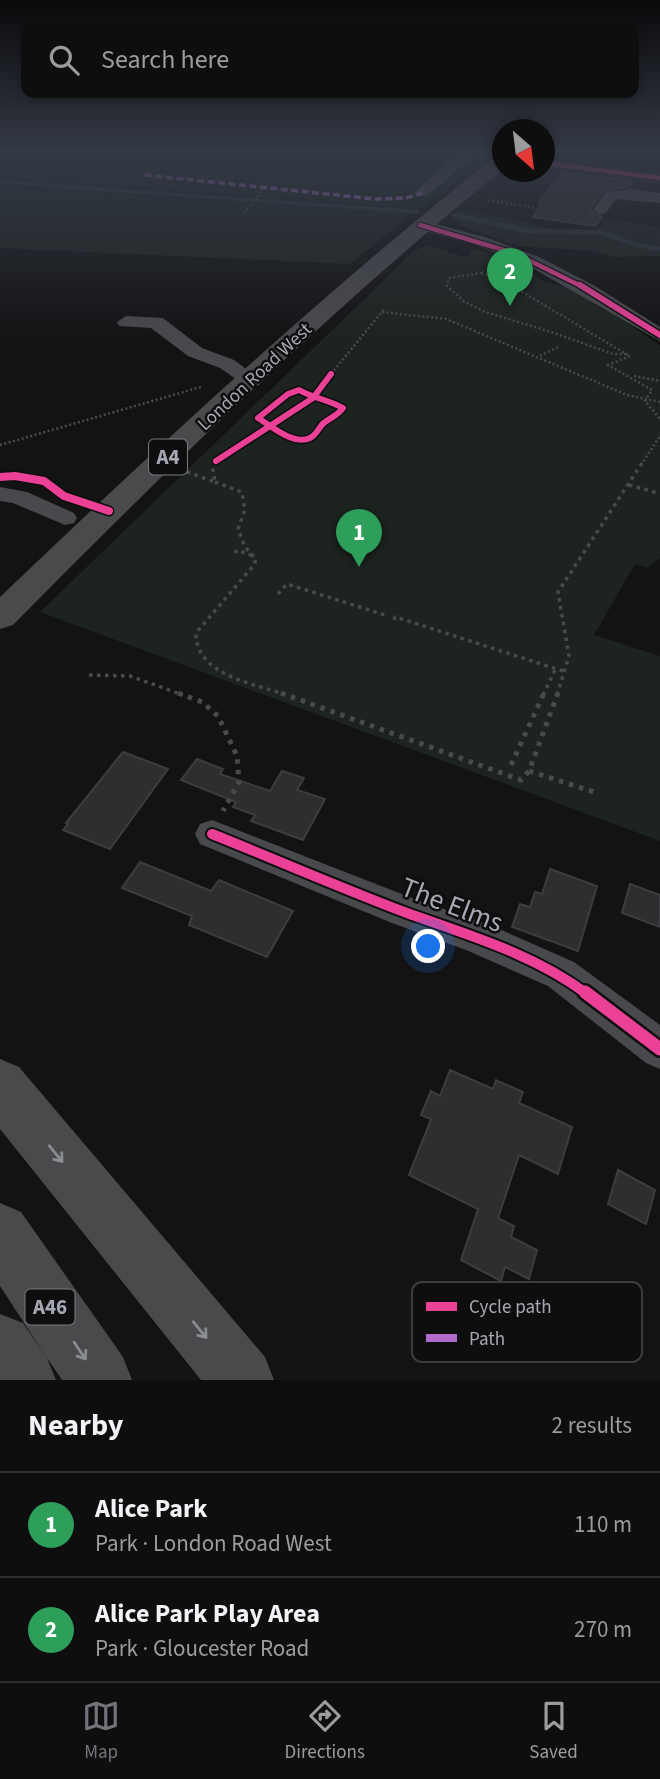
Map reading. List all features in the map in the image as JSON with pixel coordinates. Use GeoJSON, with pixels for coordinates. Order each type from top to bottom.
{"type":"FeatureCollection","features":[{"type":"Feature","properties":{"kind":"highway","name":"London Road West"},"geometry":{"type":"LineString","coordinates":[[0,617],[71,529],[104,515],[434,213]]}},
{"type":"Feature","properties":{"kind":"highway"},"geometry":{"type":"LineString","coordinates":[[0,1086],[242,1380]]}},
{"type":"Feature","properties":{"kind":"highway","name":"A46"},"geometry":{"type":"LineString","coordinates":[[0,1233],[100,1380]]}},
{"type":"Feature","properties":{"kind":"highway","name":"A46"},"geometry":{"type":"LineString","coordinates":[[0,1346],[24,1380]]}},
{"type":"Feature","properties":{"kind":"street"},"geometry":{"type":"LineString","coordinates":[[420,225],[457,234],[537,263],[660,335]]}},
{"type":"Feature","properties":{"kind":"street"},"geometry":{"type":"LineString","coordinates":[[126,322],[156,322],[195,352],[227,364],[249,383]]}},
{"type":"Feature","properties":{"kind":"street"},"geometry":{"type":"LineString","coordinates":[[0,494],[19,497],[71,529]]}},
{"type":"Feature","properties":{"kind":"street","name":"The Elms"},"geometry":{"type":"LineString","coordinates":[[212,834],[405,912],[477,937],[561,974],[660,1049]]}},
{"type":"Feature","properties":{"kind":"path"},"geometry":{"type":"LineString","coordinates":[[626,354],[613,354],[530,325],[472,309],[448,288],[447,282],[458,274],[481,273],[499,278],[630,356],[608,365],[652,390],[645,401]]}},
{"type":"Feature","properties":{"kind":"path"},"geometry":{"type":"LineString","coordinates":[[328,378],[383,310],[446,319],[645,401],[660,402]]}},
{"type":"Feature","properties":{"kind":"path"},"geometry":{"type":"LineString","coordinates":[[539,357],[560,346]]}},
{"type":"Feature","properties":{"kind":"path"},"geometry":{"type":"LineString","coordinates":[[630,376],[660,381]]}},
{"type":"Feature","properties":{"kind":"path"},"geometry":{"type":"LineString","coordinates":[[0,445],[205,386],[228,382],[249,383]]}},
{"type":"Feature","properties":{"kind":"path"},"geometry":{"type":"LineString","coordinates":[[645,401],[660,419]]}},
{"type":"Feature","properties":{"kind":"path"},"geometry":{"type":"LineString","coordinates":[[161,464],[242,492],[245,510],[238,529],[245,547],[254,556],[254,565],[196,634],[195,645],[214,669],[522,780],[529,771],[566,672],[571,650],[558,592],[657,445],[660,436]]}},
{"type":"Feature","properties":{"kind":"path"},"geometry":{"type":"LineString","coordinates":[[215,482],[213,470],[216,461],[227,453]]}},
{"type":"Feature","properties":{"kind":"path"},"geometry":{"type":"LineString","coordinates":[[629,485],[657,493]]}},
{"type":"Feature","properties":{"kind":"path"},"geometry":{"type":"LineString","coordinates":[[235,553],[237,550],[254,556]]}},
{"type":"Feature","properties":{"kind":"path"},"geometry":{"type":"LineString","coordinates":[[278,594],[287,584],[385,615]]}},
{"type":"Feature","properties":{"kind":"path"},"geometry":{"type":"LineString","coordinates":[[394,620],[396,617],[566,672]]}},
{"type":"Feature","properties":{"kind":"path"},"geometry":{"type":"LineString","coordinates":[[511,765],[556,668]]}},
{"type":"Feature","properties":{"kind":"path"},"geometry":{"type":"LineString","coordinates":[[89,675],[130,677],[202,702],[218,716],[237,756],[239,782],[212,834]]}},
{"type":"Feature","properties":{"kind":"path"},"geometry":{"type":"LineString","coordinates":[[529,771],[594,792]]}},
{"type":"Feature","properties":{"kind":"shaded area"},"geometry":{"type":"Polygon","coordinates":[[[0,213],[412,214],[350,264],[0,248],[0,213]]]}},
{"type":"Feature","properties":{"kind":"shaded area"},"geometry":{"type":"Polygon","coordinates":[[[457,213],[482,213],[564,232],[608,233],[598,230],[606,218],[660,227],[660,256],[613,257],[593,251],[518,246],[461,226],[454,219],[457,213]]]}},
{"type":"Feature","properties":{"kind":"shaded area"},"geometry":{"type":"Polygon","coordinates":[[[428,245],[465,257],[471,254],[469,251],[477,249],[519,263],[542,281],[573,289],[660,346],[660,558],[646,568],[635,564],[594,635],[660,656],[660,841],[40,612],[414,251],[428,245]]]}},
{"type":"Feature","properties":{"kind":"building"},"geometry":{"type":"Polygon","coordinates":[[[535,213],[595,213],[602,217],[595,226],[533,217],[535,213]]]}},
{"type":"Feature","properties":{"kind":"building"},"geometry":{"type":"Polygon","coordinates":[[[123,752],[168,769],[110,849],[63,830],[68,824],[66,823],[123,752]]]}},
{"type":"Feature","properties":{"kind":"building"},"geometry":{"type":"Polygon","coordinates":[[[197,759],[223,769],[220,774],[270,791],[282,771],[304,778],[297,790],[325,799],[303,840],[251,821],[255,815],[233,807],[236,802],[181,780],[197,759]]]}},
{"type":"Feature","properties":{"kind":"building"},"geometry":{"type":"Polygon","coordinates":[[[140,862],[211,891],[219,880],[293,911],[267,957],[189,925],[192,916],[122,888],[140,862]]]}},
{"type":"Feature","properties":{"kind":"building"},"geometry":{"type":"Polygon","coordinates":[[[550,869],[597,886],[578,951],[512,927],[520,904],[530,907],[535,892],[542,894],[550,869]]]}},
{"type":"Feature","properties":{"kind":"building"},"geometry":{"type":"Polygon","coordinates":[[[630,884],[660,895],[660,927],[622,913],[630,884]]]}},
{"type":"Feature","properties":{"kind":"building"},"geometry":{"type":"Polygon","coordinates":[[[450,1070],[493,1089],[496,1080],[523,1092],[519,1103],[572,1127],[558,1174],[519,1155],[498,1218],[514,1226],[511,1237],[537,1250],[529,1279],[505,1267],[501,1281],[461,1260],[478,1209],[409,1175],[431,1119],[421,1115],[431,1091],[440,1096],[450,1070]]]}},
{"type":"Feature","properties":{"kind":"building"},"geometry":{"type":"Polygon","coordinates":[[[618,1170],[655,1190],[646,1224],[608,1204],[618,1170]]]}},
{"type":"Feature","properties":{"kind":"waterway"},"geometry":{"type":"LineString","coordinates":[[454,215],[528,231],[599,232],[637,245],[660,249]]}},
{"type":"Feature","properties":{"kind":"cycle path"},"geometry":{"type":"LineString","coordinates":[[420,225],[479,241],[533,261],[589,290],[660,335]]}},
{"type":"Feature","properties":{"kind":"cycle path"},"geometry":{"type":"LineString","coordinates":[[216,461],[313,398],[331,374]]}},
{"type":"Feature","properties":{"kind":"cycle path"},"geometry":{"type":"LineString","coordinates":[[299,390],[313,398],[332,402],[343,408],[338,415],[323,423],[313,437],[304,440],[290,437],[258,418],[288,394],[299,390]]}},
{"type":"Feature","properties":{"kind":"cycle path"},"geometry":{"type":"LineString","coordinates":[[0,477],[15,476],[44,481],[64,496],[109,511]]}},
{"type":"Feature","properties":{"kind":"cycle path"},"geometry":{"type":"LineString","coordinates":[[212,834],[405,912],[477,937],[561,974],[660,1049]]}},
{"type":"Feature","properties":{"kind":"place","name":"Alice Park Play Area"},"geometry":{"type":"Point","coordinates":[510,306]}},
{"type":"Feature","properties":{"kind":"place","name":"Alice Park"},"geometry":{"type":"Point","coordinates":[359,567]}}]}
